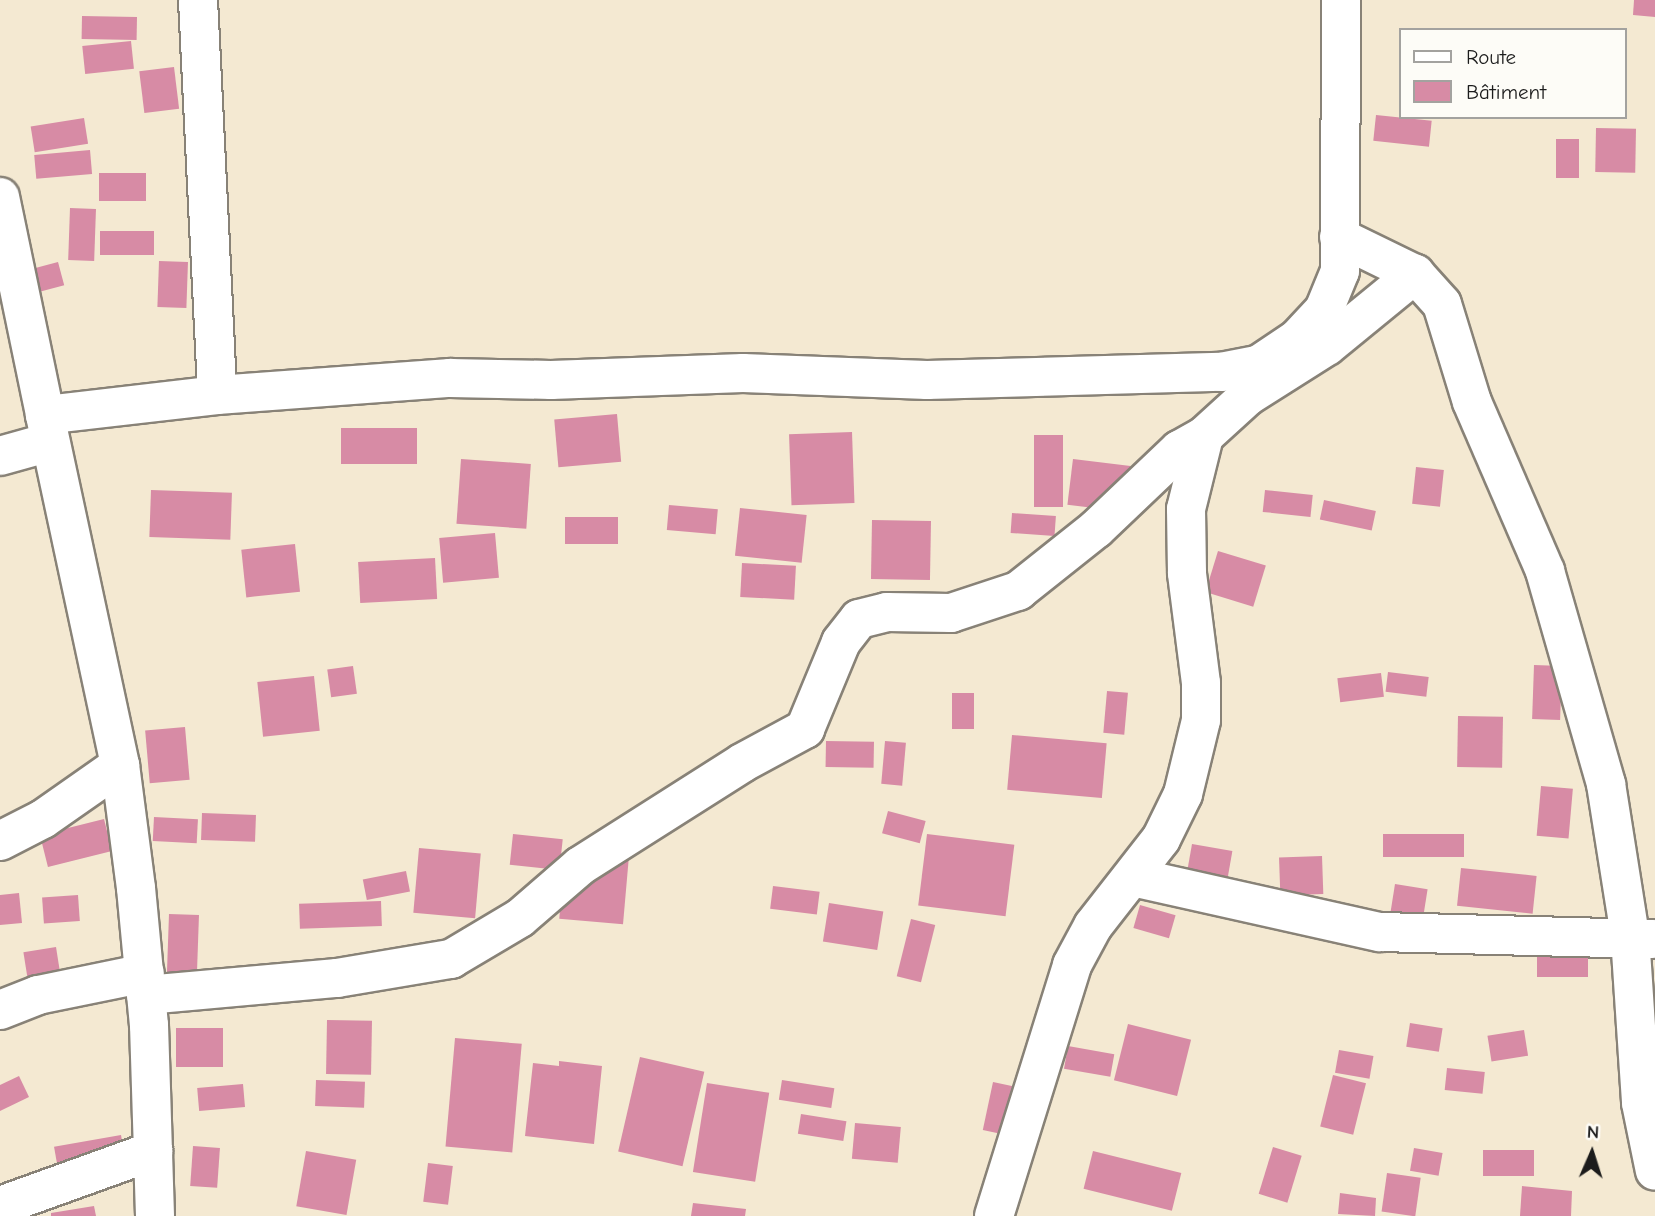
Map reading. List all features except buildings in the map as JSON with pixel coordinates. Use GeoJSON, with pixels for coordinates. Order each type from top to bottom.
{"type":"FeatureCollection","features":[{"type":"Feature","properties":{"kind":"street"},"geometry":{"type":"LineString","coordinates":[[198,0],[217,396]]}},
{"type":"Feature","properties":{"kind":"street"},"geometry":{"type":"LineString","coordinates":[[0,456],[48,429],[217,396],[450,377],[551,380],[743,373],[927,380],[1221,372],[1258,365],[1297,339],[1324,310],[1340,271],[1341,0]]}},
{"type":"Feature","properties":{"kind":"street"},"geometry":{"type":"LineString","coordinates":[[0,197],[120,765],[146,984],[155,1216]]}},
{"type":"Feature","properties":{"kind":"street"},"geometry":{"type":"LineString","coordinates":[[1339,237],[1415,274],[1442,304],[1472,402],[1545,571],[1606,784],[1643,938],[1641,1103],[1655,1171]]}},
{"type":"Feature","properties":{"kind":"street"},"geometry":{"type":"LineString","coordinates":[[0,1010],[38,995],[146,984],[337,978],[451,959],[520,918],[580,866],[742,763],[805,729],[826,687],[841,642],[859,619],[887,612],[951,613],[1018,591],[1096,529],[1179,450],[1204,436],[1248,396],[1326,346],[1415,274]]}},
{"type":"Feature","properties":{"kind":"street"},"geometry":{"type":"LineString","coordinates":[[994,1216],[1072,965],[1093,926],[1161,839],[1183,794],[1201,720],[1186,509],[1204,436]]}},
{"type":"Feature","properties":{"kind":"street"},"geometry":{"type":"LineString","coordinates":[[0,841],[43,820],[120,765]]}},
{"type":"Feature","properties":{"kind":"street"},"geometry":{"type":"LineString","coordinates":[[1133,877],[1380,932],[1643,938]]}},
{"type":"Feature","properties":{"kind":"street"},"geometry":{"type":"LineString","coordinates":[[0,1206],[153,1151]]}}]}
